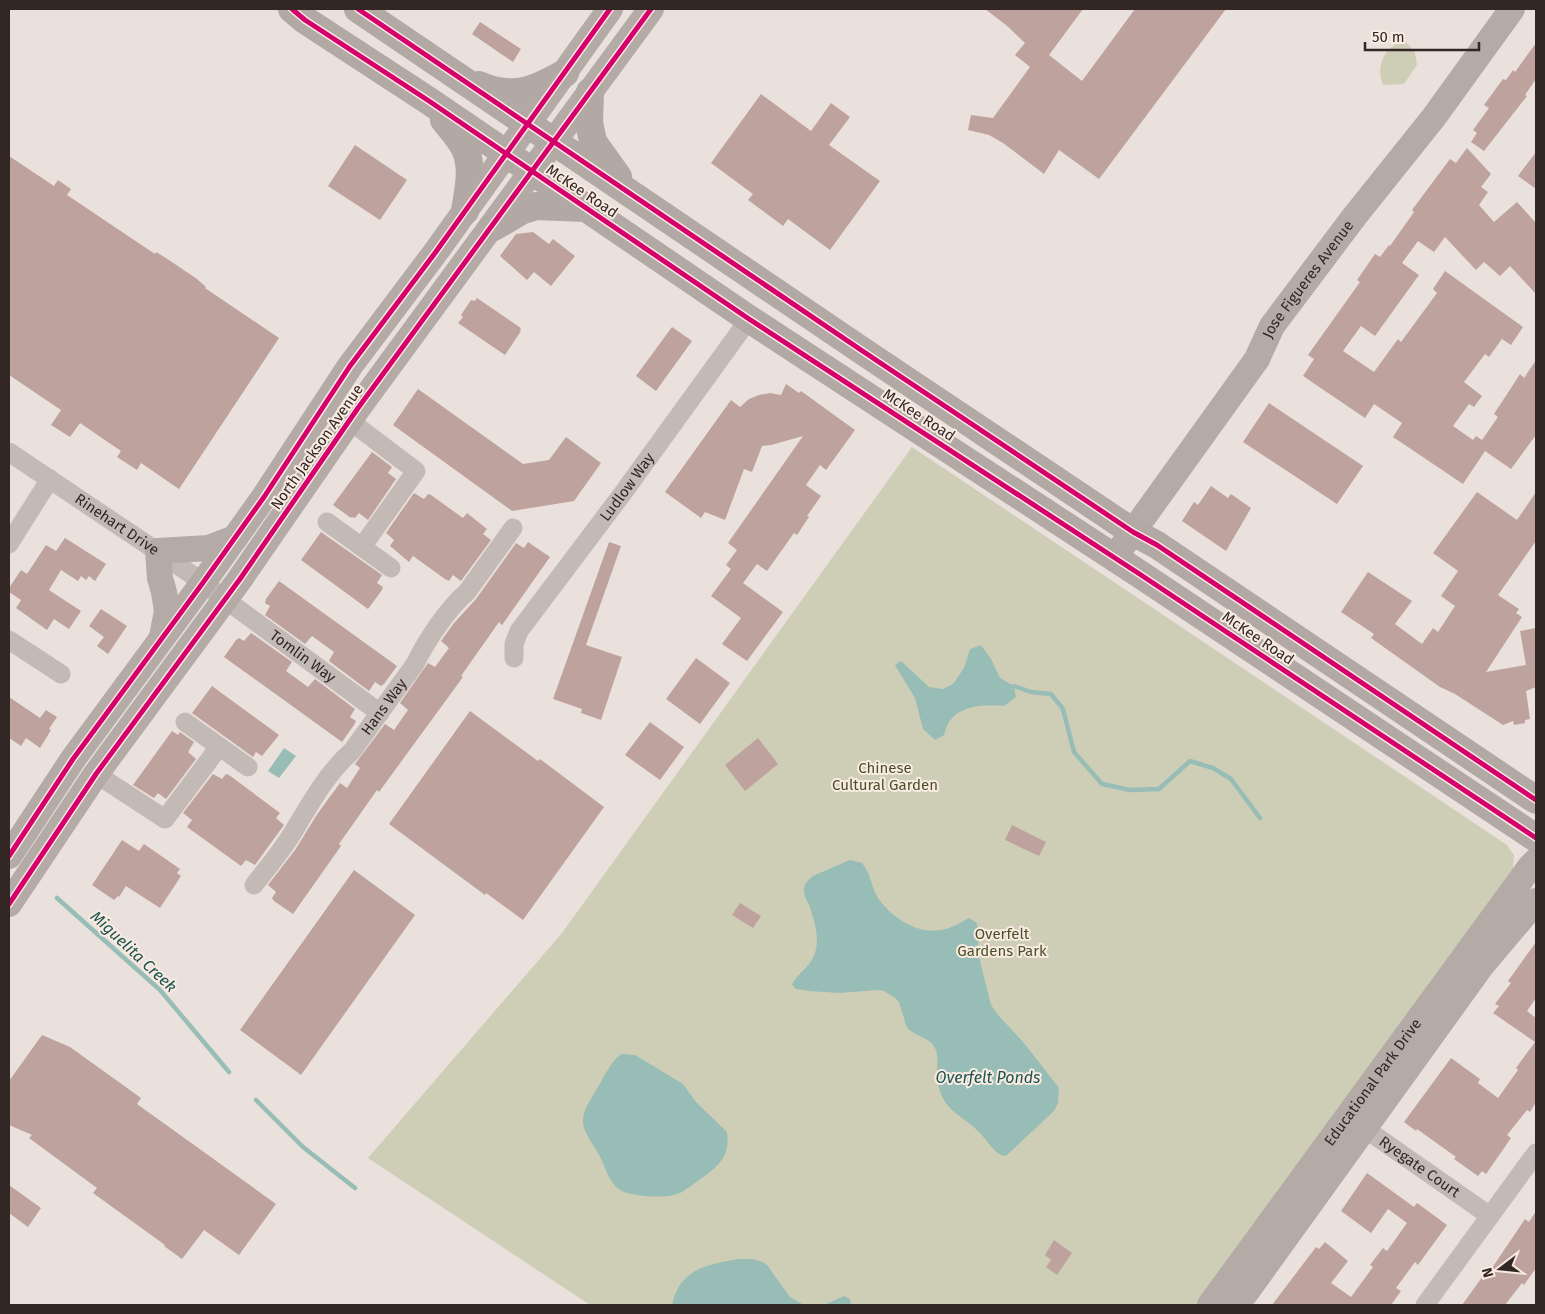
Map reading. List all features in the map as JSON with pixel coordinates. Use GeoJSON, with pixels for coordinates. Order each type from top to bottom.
{"type":"FeatureCollection","features":[{"type":"Feature","properties":{"kind":"main road","name":"McKee Road"},"geometry":{"type":"LineString","coordinates":[[292,9],[305,20],[749,319],[1536,838]]}},
{"type":"Feature","properties":{"kind":"main road","name":"McKee Road"},"geometry":{"type":"LineString","coordinates":[[358,9],[811,316],[1133,532],[1165,550],[1536,800]]}},
{"type":"Feature","properties":{"kind":"main road","name":"North Jackson Avenue"},"geometry":{"type":"LineString","coordinates":[[9,856],[73,758],[235,538],[350,366],[506,155],[610,9]]}},
{"type":"Feature","properties":{"kind":"main road","name":"North Jackson Avenue"},"geometry":{"type":"LineString","coordinates":[[9,904],[96,774],[224,600],[350,421],[651,9]]}},
{"type":"Feature","properties":{"kind":"main road","name":"Jose Figueres Avenue"},"geometry":{"type":"LineString","coordinates":[[1114,558],[1257,359],[1272,326],[1354,217],[1434,117],[1512,9]]}},
{"type":"Feature","properties":{"kind":"main road"},"geometry":{"type":"LineString","coordinates":[[457,75],[489,89],[514,92],[539,88],[565,73]]}},
{"type":"Feature","properties":{"kind":"main road"},"geometry":{"type":"LineString","coordinates":[[590,92],[588,122],[593,142],[629,192]]}},
{"type":"Feature","properties":{"kind":"main road"},"geometry":{"type":"LineString","coordinates":[[429,102],[466,150],[470,169],[465,211]]}},
{"type":"Feature","properties":{"kind":"main road"},"geometry":{"type":"LineString","coordinates":[[492,228],[523,210],[536,206],[587,209]]}},
{"type":"Feature","properties":{"kind":"main road"},"geometry":{"type":"LineString","coordinates":[[749,319],[763,310],[776,313],[792,322],[811,316]]}},
{"type":"Feature","properties":{"kind":"main road"},"geometry":{"type":"LineString","coordinates":[[161,638],[166,611],[160,578],[158,551],[209,548],[235,538]]}},
{"type":"Feature","properties":{"kind":"main road","name":"Educational Park Drive"},"geometry":{"type":"LineString","coordinates":[[1237,1305],[1357,1122],[1530,867],[1536,861]]}},
{"type":"Feature","properties":{"kind":"main road","name":"Educational Park Drive"},"geometry":{"type":"LineString","coordinates":[[1210,1305],[1482,965],[1536,901]]}},
{"type":"Feature","properties":{"kind":"street","name":"Ludlow Way"},"geometry":{"type":"LineString","coordinates":[[514,658],[514,644],[518,631],[623,493],[749,319]]}},
{"type":"Feature","properties":{"kind":"street"},"geometry":{"type":"LineString","coordinates":[[350,421],[416,472],[362,547]]}},
{"type":"Feature","properties":{"kind":"street","name":"Rinehart Drive"},"geometry":{"type":"LineString","coordinates":[[9,452],[158,551],[224,600]]}},
{"type":"Feature","properties":{"kind":"street"},"geometry":{"type":"LineString","coordinates":[[9,544],[50,480]]}},
{"type":"Feature","properties":{"kind":"street"},"geometry":{"type":"LineString","coordinates":[[327,522],[391,568]]}},
{"type":"Feature","properties":{"kind":"street","name":"Hans Way"},"geometry":{"type":"LineString","coordinates":[[254,885],[295,829],[301,817],[340,762],[352,751],[415,664],[422,649],[458,600],[467,592],[513,528]]}},
{"type":"Feature","properties":{"kind":"street","name":"Tomlin Way"},"geometry":{"type":"LineString","coordinates":[[224,600],[380,713]]}},
{"type":"Feature","properties":{"kind":"street"},"geometry":{"type":"LineString","coordinates":[[9,640],[61,674]]}},
{"type":"Feature","properties":{"kind":"street"},"geometry":{"type":"LineString","coordinates":[[185,722],[248,767]]}},
{"type":"Feature","properties":{"kind":"street"},"geometry":{"type":"LineString","coordinates":[[96,774],[165,819],[219,747]]}},
{"type":"Feature","properties":{"kind":"street","name":"Ryegate Court"},"geometry":{"type":"LineString","coordinates":[[1357,1122],[1490,1216]]}},
{"type":"Feature","properties":{"kind":"street"},"geometry":{"type":"LineString","coordinates":[[1425,1305],[1536,1153]]}},
{"type":"Feature","properties":{"kind":"green space"},"geometry":{"type":"Polygon","coordinates":[[[1405,41],[1415,52],[1417,65],[1404,84],[1383,85],[1380,71],[1384,57],[1392,47],[1405,41]]]}},
{"type":"Feature","properties":{"kind":"green space","name":"Overfelt Gardens Park"},"geometry":{"type":"Polygon","coordinates":[[[912,447],[1507,845],[1514,855],[1513,868],[1197,1305],[590,1305],[368,1158],[562,933],[912,447]]]}},
{"type":"Feature","properties":{"kind":"water"},"geometry":{"type":"Polygon","coordinates":[[[981,645],[991,659],[1000,678],[1014,686],[1016,697],[1004,706],[989,705],[965,709],[958,713],[948,724],[944,735],[935,740],[923,729],[915,698],[895,665],[901,661],[929,687],[943,689],[953,684],[964,668],[970,649],[981,645]]]}},
{"type":"Feature","properties":{"kind":"water"},"geometry":{"type":"Polygon","coordinates":[[[284,748],[296,756],[279,778],[268,771],[284,748]]]}},
{"type":"Feature","properties":{"kind":"water","name":"Overfelt Ponds"},"geometry":{"type":"Polygon","coordinates":[[[850,860],[862,863],[883,905],[897,918],[913,927],[931,931],[940,930],[955,926],[969,918],[977,923],[979,939],[977,949],[991,1005],[1059,1088],[1058,1103],[1054,1111],[1007,1155],[1003,1156],[996,1151],[979,1132],[948,1106],[940,1092],[937,1079],[935,1048],[929,1041],[907,1028],[899,1002],[894,997],[878,990],[839,993],[809,991],[796,989],[792,984],[809,964],[817,944],[810,907],[804,894],[805,885],[815,875],[850,860]]]}},
{"type":"Feature","properties":{"kind":"water"},"geometry":{"type":"Polygon","coordinates":[[[622,1054],[635,1055],[683,1084],[696,1102],[727,1132],[728,1141],[725,1155],[717,1166],[680,1193],[667,1196],[650,1196],[620,1190],[610,1179],[585,1131],[583,1119],[588,1104],[614,1060],[622,1054]]]}},
{"type":"Feature","properties":{"kind":"water"},"geometry":{"type":"Polygon","coordinates":[[[738,1259],[757,1260],[767,1265],[790,1297],[804,1305],[672,1305],[681,1283],[696,1270],[738,1259]]]}},
{"type":"Feature","properties":{"kind":"water"},"geometry":{"type":"Polygon","coordinates":[[[844,1296],[850,1299],[851,1305],[824,1305],[844,1296]]]}},
{"type":"Feature","properties":{"kind":"building"},"geometry":{"type":"Polygon","coordinates":[[[985,9],[1083,9],[1049,55],[1082,81],[1135,9],[1226,9],[1099,179],[1059,150],[1044,174],[1003,143],[989,135],[968,130],[971,115],[993,118],[1030,67],[1015,55],[1025,43],[985,9]]]}},
{"type":"Feature","properties":{"kind":"building"},"geometry":{"type":"Polygon","coordinates":[[[480,22],[521,49],[513,62],[472,34],[480,22]]]}},
{"type":"Feature","properties":{"kind":"building"},"geometry":{"type":"Polygon","coordinates":[[[1536,43],[1536,79],[1525,95],[1527,96],[1484,151],[1471,142],[1477,133],[1473,130],[1489,108],[1484,105],[1503,79],[1506,80],[1513,70],[1515,72],[1536,43]]]}},
{"type":"Feature","properties":{"kind":"building"},"geometry":{"type":"Polygon","coordinates":[[[761,94],[811,131],[831,103],[850,117],[829,145],[880,181],[830,250],[788,219],[783,226],[748,200],[753,194],[711,163],[761,94]]]}},
{"type":"Feature","properties":{"kind":"building"},"geometry":{"type":"Polygon","coordinates":[[[355,145],[407,180],[380,220],[328,186],[355,145]]]}},
{"type":"Feature","properties":{"kind":"building"},"geometry":{"type":"Polygon","coordinates":[[[1467,148],[1491,174],[1481,187],[1488,192],[1479,205],[1494,222],[1517,202],[1536,223],[1536,294],[1510,266],[1500,276],[1484,262],[1476,270],[1445,237],[1434,252],[1418,241],[1402,263],[1419,275],[1375,336],[1361,326],[1343,351],[1374,372],[1398,339],[1401,342],[1437,293],[1433,289],[1445,271],[1523,327],[1511,345],[1502,339],[1489,357],[1485,354],[1464,382],[1482,396],[1474,407],[1469,404],[1453,426],[1473,440],[1476,436],[1482,440],[1498,417],[1494,414],[1520,374],[1524,378],[1536,360],[1536,435],[1511,469],[1485,451],[1463,484],[1393,437],[1402,423],[1374,404],[1365,418],[1303,376],[1314,359],[1308,355],[1360,282],[1357,280],[1375,254],[1380,257],[1390,246],[1414,212],[1412,210],[1450,159],[1456,163],[1467,148]]]}},
{"type":"Feature","properties":{"kind":"building"},"geometry":{"type":"Polygon","coordinates":[[[1536,152],[1536,189],[1518,176],[1536,152]]]}},
{"type":"Feature","properties":{"kind":"building"},"geometry":{"type":"Polygon","coordinates":[[[9,156],[54,186],[58,180],[71,189],[67,195],[155,254],[156,252],[166,258],[197,279],[205,288],[279,338],[179,489],[141,463],[137,470],[117,457],[121,451],[80,423],[70,437],[51,425],[61,410],[9,375],[9,156]]]}},
{"type":"Feature","properties":{"kind":"building"},"geometry":{"type":"Polygon","coordinates":[[[533,232],[549,244],[553,239],[575,256],[551,286],[534,272],[527,280],[500,256],[516,234],[533,232]]]}},
{"type":"Feature","properties":{"kind":"building"},"geometry":{"type":"Polygon","coordinates":[[[477,298],[521,328],[521,331],[505,355],[458,323],[471,300],[475,301],[477,298]]]}},
{"type":"Feature","properties":{"kind":"building"},"geometry":{"type":"Polygon","coordinates":[[[672,327],[692,341],[656,391],[636,376],[672,327]]]}},
{"type":"Feature","properties":{"kind":"building"},"geometry":{"type":"Polygon","coordinates":[[[786,384],[799,393],[801,391],[855,430],[826,470],[820,465],[806,485],[821,496],[797,535],[794,533],[767,571],[757,564],[743,583],[783,612],[747,661],[722,644],[741,618],[711,596],[731,569],[726,565],[737,550],[728,543],[803,436],[762,446],[752,472],[744,469],[725,520],[705,512],[701,518],[665,492],[731,400],[740,407],[749,399],[759,395],[770,393],[781,395],[786,384]]]}},
{"type":"Feature","properties":{"kind":"building"},"geometry":{"type":"Polygon","coordinates":[[[418,389],[523,464],[549,460],[566,437],[601,463],[574,501],[512,511],[393,425],[418,389]]]}},
{"type":"Feature","properties":{"kind":"building"},"geometry":{"type":"Polygon","coordinates":[[[1269,403],[1363,466],[1337,504],[1243,442],[1269,403]]]}},
{"type":"Feature","properties":{"kind":"building"},"geometry":{"type":"Polygon","coordinates":[[[372,452],[392,467],[388,473],[396,479],[368,520],[359,513],[355,518],[351,518],[333,505],[372,452]]]}},
{"type":"Feature","properties":{"kind":"building"},"geometry":{"type":"Polygon","coordinates":[[[1211,486],[1228,498],[1231,494],[1251,508],[1226,551],[1182,521],[1194,502],[1198,505],[1211,486]]]}},
{"type":"Feature","properties":{"kind":"building"},"geometry":{"type":"Polygon","coordinates":[[[1477,492],[1517,520],[1536,492],[1536,541],[1498,595],[1519,609],[1516,613],[1522,617],[1486,672],[1526,665],[1520,631],[1536,628],[1536,687],[1526,691],[1530,719],[1525,720],[1525,723],[1514,725],[1513,721],[1503,725],[1455,694],[1440,687],[1371,638],[1374,634],[1341,612],[1368,572],[1412,601],[1395,624],[1422,644],[1433,628],[1438,632],[1455,606],[1441,596],[1458,571],[1433,553],[1477,492]]]}},
{"type":"Feature","properties":{"kind":"building"},"geometry":{"type":"Polygon","coordinates":[[[414,493],[424,499],[428,494],[431,495],[463,518],[467,513],[487,529],[483,534],[491,540],[461,581],[453,575],[449,581],[445,579],[413,556],[409,562],[390,546],[394,540],[386,533],[414,493]]]}},
{"type":"Feature","properties":{"kind":"building"},"geometry":{"type":"Polygon","coordinates":[[[321,532],[382,575],[377,583],[383,587],[382,590],[368,609],[301,560],[321,532]]]}},
{"type":"Feature","properties":{"kind":"building"},"geometry":{"type":"Polygon","coordinates":[[[65,538],[106,564],[95,581],[89,576],[86,580],[81,576],[78,581],[61,570],[49,590],[81,611],[69,629],[54,619],[47,630],[16,608],[21,600],[9,592],[9,588],[21,570],[27,574],[46,545],[56,551],[65,538]]]}},
{"type":"Feature","properties":{"kind":"building"},"geometry":{"type":"Polygon","coordinates":[[[528,542],[550,557],[502,625],[499,622],[461,676],[463,677],[379,792],[377,790],[339,844],[341,846],[293,914],[274,901],[272,898],[276,892],[268,885],[295,850],[318,813],[340,783],[347,788],[360,768],[355,764],[385,724],[394,730],[408,710],[400,703],[428,663],[435,667],[449,648],[441,641],[454,623],[476,599],[516,543],[524,548],[528,542]]]}},
{"type":"Feature","properties":{"kind":"building"},"geometry":{"type":"Polygon","coordinates":[[[609,542],[621,546],[586,645],[622,657],[601,720],[581,713],[582,709],[553,699],[609,542]]]}},
{"type":"Feature","properties":{"kind":"building"},"geometry":{"type":"Polygon","coordinates":[[[279,581],[397,666],[384,684],[381,686],[375,682],[369,691],[329,661],[334,652],[312,636],[305,644],[265,615],[270,606],[265,603],[266,599],[279,581]]]}},
{"type":"Feature","properties":{"kind":"building"},"geometry":{"type":"Polygon","coordinates":[[[101,609],[127,626],[108,654],[97,646],[104,637],[89,626],[101,609]]]}},
{"type":"Feature","properties":{"kind":"building"},"geometry":{"type":"Polygon","coordinates":[[[251,633],[292,662],[286,671],[308,687],[315,679],[355,709],[350,717],[356,721],[342,742],[224,657],[236,640],[239,638],[244,641],[251,633]]]}},
{"type":"Feature","properties":{"kind":"building"},"geometry":{"type":"Polygon","coordinates":[[[696,658],[730,683],[700,724],[666,699],[696,658]]]}},
{"type":"Feature","properties":{"kind":"building"},"geometry":{"type":"Polygon","coordinates":[[[212,686],[279,735],[262,756],[256,752],[253,757],[192,713],[212,686]]]}},
{"type":"Feature","properties":{"kind":"building"},"geometry":{"type":"Polygon","coordinates":[[[9,697],[40,718],[46,710],[57,717],[40,748],[26,738],[21,746],[9,738],[9,697]]]}},
{"type":"Feature","properties":{"kind":"building"},"geometry":{"type":"Polygon","coordinates":[[[470,711],[538,761],[540,759],[604,807],[523,920],[486,893],[485,895],[389,824],[470,711]]]}},
{"type":"Feature","properties":{"kind":"building"},"geometry":{"type":"Polygon","coordinates":[[[650,722],[684,747],[660,780],[625,755],[650,722]]]}},
{"type":"Feature","properties":{"kind":"building"},"geometry":{"type":"Polygon","coordinates":[[[172,731],[178,735],[180,732],[194,742],[188,752],[196,759],[166,799],[158,793],[154,798],[133,785],[172,731]]]}},
{"type":"Feature","properties":{"kind":"building"},"geometry":{"type":"Polygon","coordinates":[[[758,738],[778,764],[745,791],[725,765],[758,738]]]}},
{"type":"Feature","properties":{"kind":"building"},"geometry":{"type":"Polygon","coordinates":[[[213,774],[222,779],[226,774],[229,775],[280,813],[276,818],[284,825],[255,865],[246,860],[241,866],[187,827],[192,820],[183,813],[213,774]]]}},
{"type":"Feature","properties":{"kind":"building"},"geometry":{"type":"Polygon","coordinates":[[[1012,825],[1046,842],[1039,856],[1005,840],[1012,825]]]}},
{"type":"Feature","properties":{"kind":"building"},"geometry":{"type":"Polygon","coordinates":[[[122,840],[139,851],[144,844],[180,869],[177,873],[181,876],[160,908],[126,886],[119,897],[114,900],[92,885],[122,840]]]}},
{"type":"Feature","properties":{"kind":"building"},"geometry":{"type":"Polygon","coordinates":[[[354,870],[415,915],[301,1075],[240,1030],[354,870]]]}},
{"type":"Feature","properties":{"kind":"building"},"geometry":{"type":"Polygon","coordinates":[[[740,903],[761,916],[753,928],[732,915],[740,903]]]}},
{"type":"Feature","properties":{"kind":"building"},"geometry":{"type":"Polygon","coordinates":[[[1536,942],[1536,998],[1527,1011],[1536,1018],[1536,1102],[1530,1112],[1527,1110],[1507,1135],[1511,1138],[1486,1174],[1482,1171],[1478,1176],[1454,1159],[1456,1157],[1404,1122],[1451,1058],[1480,1079],[1478,1083],[1498,1098],[1518,1070],[1516,1068],[1535,1042],[1493,1013],[1499,1006],[1495,1004],[1511,983],[1508,981],[1536,942]]]}},
{"type":"Feature","properties":{"kind":"building"},"geometry":{"type":"Polygon","coordinates":[[[42,1035],[70,1047],[141,1098],[137,1104],[276,1204],[239,1255],[204,1230],[182,1259],[93,1193],[97,1188],[29,1138],[32,1135],[9,1125],[9,1081],[42,1035]]]}},
{"type":"Feature","properties":{"kind":"building"},"geometry":{"type":"Polygon","coordinates":[[[1367,1173],[1414,1207],[1417,1203],[1447,1225],[1418,1265],[1415,1262],[1396,1288],[1401,1291],[1391,1305],[1272,1305],[1316,1247],[1319,1249],[1325,1242],[1348,1261],[1331,1283],[1351,1297],[1373,1267],[1370,1265],[1383,1248],[1387,1251],[1407,1223],[1388,1209],[1371,1233],[1341,1211],[1367,1173]]]}},
{"type":"Feature","properties":{"kind":"building"},"geometry":{"type":"Polygon","coordinates":[[[9,1185],[41,1208],[28,1227],[9,1213],[9,1185]]]}},
{"type":"Feature","properties":{"kind":"building"},"geometry":{"type":"Polygon","coordinates":[[[1536,1211],[1536,1268],[1524,1285],[1522,1283],[1505,1305],[1462,1305],[1488,1269],[1490,1271],[1525,1219],[1529,1222],[1536,1211]]]}},
{"type":"Feature","properties":{"kind":"building"},"geometry":{"type":"Polygon","coordinates":[[[1054,1240],[1072,1253],[1057,1275],[1046,1267],[1051,1260],[1045,1255],[1054,1240]]]}},
{"type":"Feature","properties":{"kind":"waterway"},"geometry":{"type":"LineString","coordinates":[[1014,686],[1031,692],[1051,694],[1063,709],[1074,752],[1102,784],[1130,790],[1159,789],[1190,761],[1213,768],[1231,779],[1260,818]]}},
{"type":"Feature","properties":{"kind":"waterway","name":"Miguelita Creek"},"geometry":{"type":"LineString","coordinates":[[57,898],[160,990],[229,1072]]}},
{"type":"Feature","properties":{"kind":"waterway","name":"Miguelita Creek"},"geometry":{"type":"LineString","coordinates":[[256,1100],[303,1147],[355,1188]]}},
{"type":"Feature","properties":{"kind":"cycle path"},"geometry":{"type":"LineString","coordinates":[[292,9],[305,20],[429,101],[749,319],[1138,573],[1536,838]]}},
{"type":"Feature","properties":{"kind":"cycle path"},"geometry":{"type":"LineString","coordinates":[[358,9],[864,352],[1133,532],[1157,545],[1536,800]]}},
{"type":"Feature","properties":{"kind":"cycle path"},"geometry":{"type":"LineString","coordinates":[[9,856],[73,759],[264,497],[350,366],[435,253],[610,9]]}},
{"type":"Feature","properties":{"kind":"cycle path"},"geometry":{"type":"LineString","coordinates":[[9,904],[96,774],[240,579],[358,408],[651,9]]}},
{"type":"Feature","properties":{"kind":"park label","name":"Chinese Cultural Garden"},"geometry":{"type":"Point","coordinates":[885,776]}}]}
